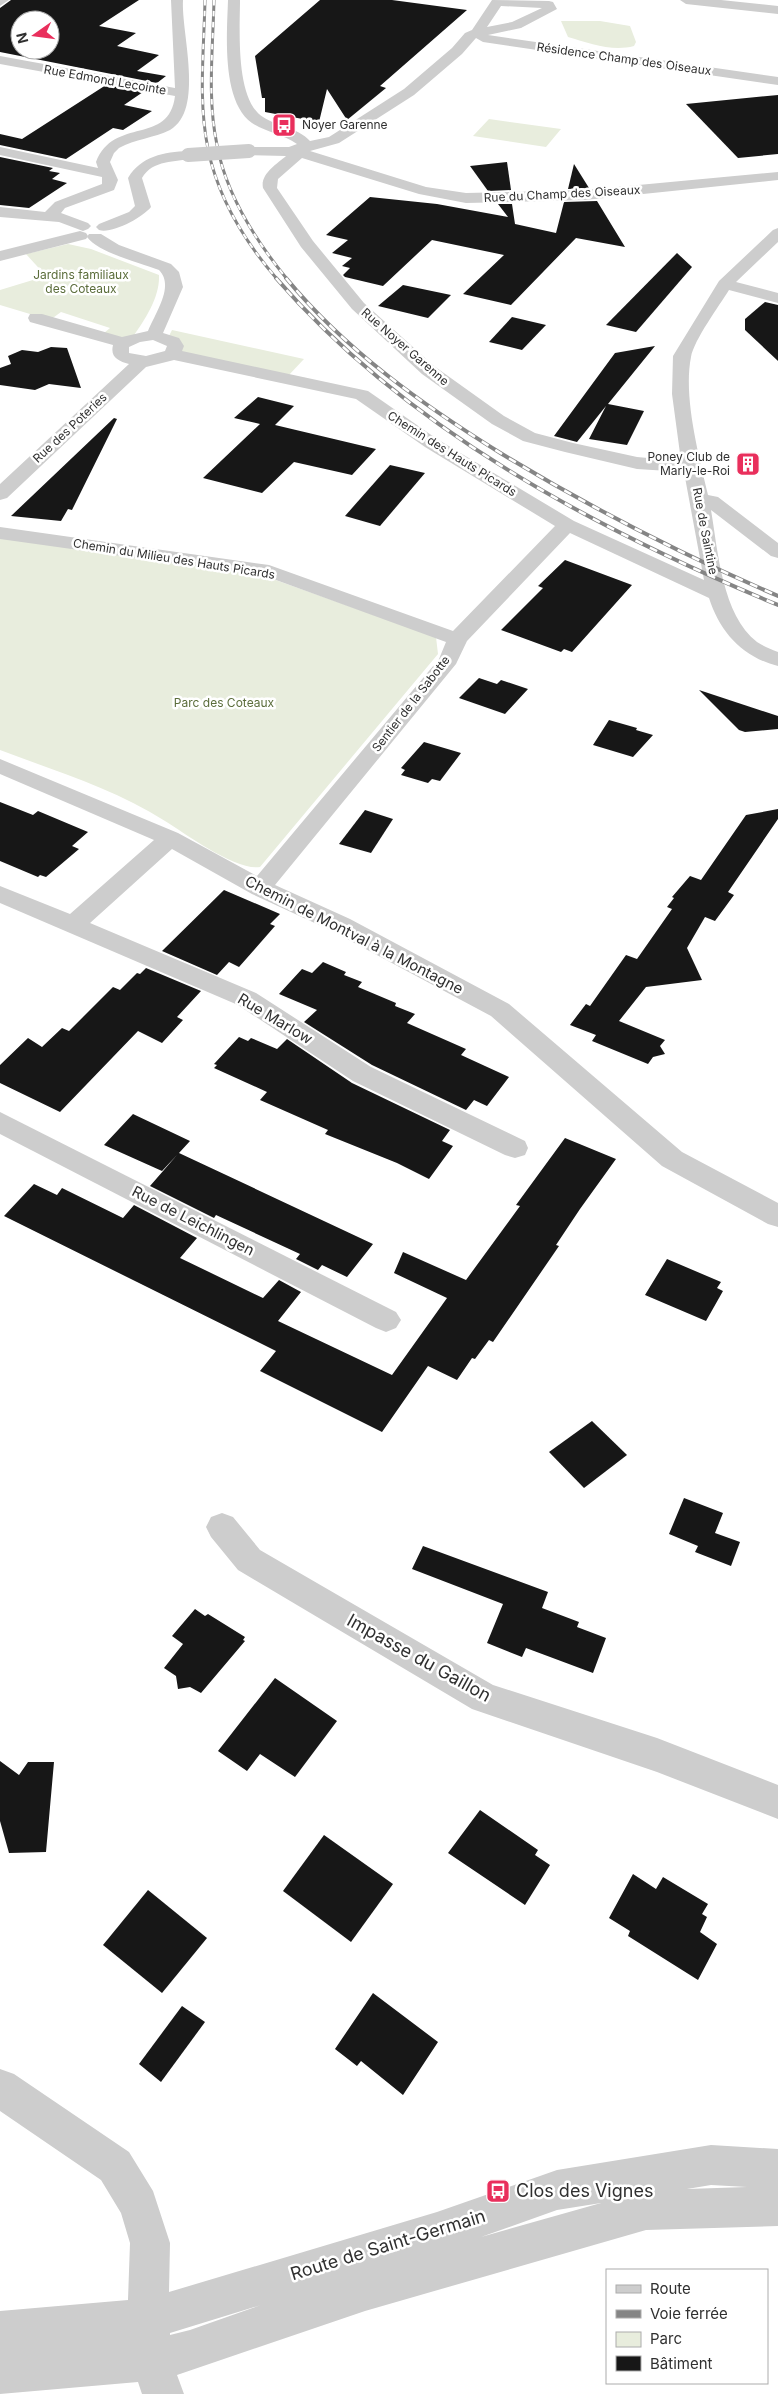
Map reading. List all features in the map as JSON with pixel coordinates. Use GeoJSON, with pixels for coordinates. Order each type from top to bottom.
{"type":"FeatureCollection","features":[{"type":"Feature","properties":{"kind":"street"},"geometry":{"type":"LineString","coordinates":[[50,216],[60,205],[109,187],[111,180],[103,162],[109,150],[121,141],[163,128],[173,122],[178,112],[181,93],[177,0]]}},
{"type":"Feature","properties":{"kind":"street"},"geometry":{"type":"LineString","coordinates":[[234,0],[235,59],[244,108],[253,117],[297,136],[297,150],[334,140],[409,92],[457,51],[473,34],[497,2],[549,5],[551,9],[516,25],[473,34]]}},
{"type":"Feature","properties":{"kind":"street"},"geometry":{"type":"LineString","coordinates":[[686,0],[778,10]]}},
{"type":"Feature","properties":{"kind":"street","name":"Résidence Champ des Oiseaux"},"geometry":{"type":"LineString","coordinates":[[473,34],[778,81]]}},
{"type":"Feature","properties":{"kind":"street","name":"Rue Edmond Lecointe"},"geometry":{"type":"LineString","coordinates":[[0,60],[181,93]]}},
{"type":"Feature","properties":{"kind":"street","name":"Rue du Champ des Oiseaux"},"geometry":{"type":"LineString","coordinates":[[0,256],[90,231],[134,215],[143,207],[135,178],[140,170],[158,160],[188,155],[297,150],[424,191],[466,198],[585,195],[778,176]]}},
{"type":"Feature","properties":{"kind":"street","name":"Rue Noyer Garenne"},"geometry":{"type":"LineString","coordinates":[[297,150],[271,177],[270,188],[307,244],[358,306],[428,370],[498,420],[530,437],[637,463],[692,468]]}},
{"type":"Feature","properties":{"kind":"street"},"geometry":{"type":"LineString","coordinates":[[0,151],[107,174]]}},
{"type":"Feature","properties":{"kind":"street"},"geometry":{"type":"LineString","coordinates":[[0,212],[50,216],[71,220],[113,248],[165,267],[173,275],[175,286],[154,335]]}},
{"type":"Feature","properties":{"kind":"street","name":"Rue de Saintine"},"geometry":{"type":"LineString","coordinates":[[778,233],[725,284],[682,356],[684,426],[718,594],[728,622],[737,634],[750,646],[778,660]]}},
{"type":"Feature","properties":{"kind":"street"},"geometry":{"type":"LineString","coordinates":[[725,284],[778,298]]}},
{"type":"Feature","properties":{"kind":"street"},"geometry":{"type":"LineString","coordinates":[[36,318],[123,343]]}},
{"type":"Feature","properties":{"kind":"street"},"geometry":{"type":"LineString","coordinates":[[154,335],[173,342],[175,350],[172,354],[159,360],[141,362],[121,355],[119,351],[123,343],[136,337],[154,335]]}},
{"type":"Feature","properties":{"kind":"street","name":"Chemin des Hauts Picards"},"geometry":{"type":"LineString","coordinates":[[172,354],[362,395],[431,443],[567,525],[718,594]]}},
{"type":"Feature","properties":{"kind":"street","name":"Rue des Poteries"},"geometry":{"type":"LineString","coordinates":[[0,494],[141,362]]}},
{"type":"Feature","properties":{"kind":"street"},"geometry":{"type":"LineString","coordinates":[[700,499],[712,501],[778,552]]}},
{"type":"Feature","properties":{"kind":"street","name":"Sentier de la Sabotte"},"geometry":{"type":"LineString","coordinates":[[260,888],[449,660],[457,638],[567,525]]}},
{"type":"Feature","properties":{"kind":"street","name":"Chemin du Milieu des Hauts Picards"},"geometry":{"type":"LineString","coordinates":[[0,533],[270,572],[457,638]]}},
{"type":"Feature","properties":{"kind":"street","name":"Chemin de Montval à la Montagne"},"geometry":{"type":"LineString","coordinates":[[0,766],[170,838],[260,888],[341,925],[500,1010],[672,1159],[778,1216]]}},
{"type":"Feature","properties":{"kind":"street"},"geometry":{"type":"LineString","coordinates":[[72,926],[170,838]]}},
{"type":"Feature","properties":{"kind":"street","name":"Rue Marlow"},"geometry":{"type":"LineString","coordinates":[[0,894],[247,999],[362,1074],[515,1148]]}},
{"type":"Feature","properties":{"kind":"street","name":"Rue de Leichlingen"},"geometry":{"type":"LineString","coordinates":[[0,1122],[386,1320]]}},
{"type":"Feature","properties":{"kind":"street","name":"Impasse du Gaillon"},"geometry":{"type":"LineString","coordinates":[[222,1527],[249,1560],[484,1698],[657,1755],[778,1802]]}},
{"type":"Feature","properties":{"kind":"street"},"geometry":{"type":"LineString","coordinates":[[0,2088],[115,2166],[139,2205],[150,2243],[148,2319],[157,2377]]}},
{"type":"Feature","properties":{"kind":"street","name":"Route de Saint-Germain"},"geometry":{"type":"LineString","coordinates":[[0,2332],[148,2319],[437,2232],[557,2190],[710,2164],[778,2169]]}},
{"type":"Feature","properties":{"kind":"street"},"geometry":{"type":"LineString","coordinates":[[0,2374],[157,2377],[190,2351],[365,2290],[646,2210],[778,2206]]}},
{"type":"Feature","properties":{"kind":"green space"},"geometry":{"type":"Polygon","coordinates":[[[561,21],[600,21],[630,26],[636,42],[634,46],[617,48],[584,42],[568,37],[561,21]]]}},
{"type":"Feature","properties":{"kind":"green space"},"geometry":{"type":"Polygon","coordinates":[[[489,119],[561,129],[546,147],[473,136],[489,119]]]}},
{"type":"Feature","properties":{"kind":"green space","name":"Jardins familiaux des Coteaux"},"geometry":{"type":"Polygon","coordinates":[[[68,244],[91,249],[159,275],[155,299],[134,335],[121,338],[103,334],[110,328],[61,312],[50,320],[0,305],[0,290],[46,276],[26,254],[68,244]]]}},
{"type":"Feature","properties":{"kind":"green space"},"geometry":{"type":"Polygon","coordinates":[[[172,330],[304,359],[288,376],[181,352],[169,336],[172,330]]]}},
{"type":"Feature","properties":{"kind":"green space","name":"Parc des Coteaux"},"geometry":{"type":"Polygon","coordinates":[[[0,535],[267,577],[436,637],[438,654],[260,867],[250,867],[225,858],[126,799],[84,781],[0,750],[0,535]]]}},
{"type":"Feature","properties":{"kind":"building"},"geometry":{"type":"Polygon","coordinates":[[[11,0],[139,0],[99,26],[136,33],[117,46],[159,55],[137,71],[166,76],[157,83],[41,60],[60,60],[60,10],[10,10],[10,54],[0,52],[0,8],[11,0]]]}},
{"type":"Feature","properties":{"kind":"building"},"geometry":{"type":"Polygon","coordinates":[[[320,0],[392,0],[467,10],[380,86],[386,88],[347,120],[327,89],[319,122],[265,112],[265,98],[262,98],[255,56],[320,0]]]}},
{"type":"Feature","properties":{"kind":"building"},"geometry":{"type":"Polygon","coordinates":[[[106,85],[143,92],[124,105],[152,111],[123,130],[113,128],[66,159],[0,145],[0,134],[22,139],[106,85]]]}},
{"type":"Feature","properties":{"kind":"building"},"geometry":{"type":"Polygon","coordinates":[[[778,95],[778,154],[738,158],[686,104],[778,95]]]}},
{"type":"Feature","properties":{"kind":"building"},"geometry":{"type":"Polygon","coordinates":[[[0,157],[53,168],[49,171],[60,173],[52,179],[67,183],[29,208],[0,205],[0,157]]]}},
{"type":"Feature","properties":{"kind":"building"},"geometry":{"type":"Polygon","coordinates":[[[507,162],[511,190],[488,191],[470,166],[507,162]]]}},
{"type":"Feature","properties":{"kind":"building"},"geometry":{"type":"Polygon","coordinates":[[[574,164],[589,188],[568,189],[574,164]]]}},
{"type":"Feature","properties":{"kind":"building"},"geometry":{"type":"Polygon","coordinates":[[[370,197],[437,204],[508,217],[498,204],[512,204],[515,224],[556,233],[564,202],[597,201],[625,247],[576,238],[511,305],[463,294],[504,255],[432,240],[383,286],[345,277],[343,275],[350,268],[342,266],[352,258],[332,253],[348,240],[326,235],[370,197]]]}},
{"type":"Feature","properties":{"kind":"building"},"geometry":{"type":"Polygon","coordinates":[[[677,253],[692,267],[636,332],[606,325],[677,253]]]}},
{"type":"Feature","properties":{"kind":"building"},"geometry":{"type":"Polygon","coordinates":[[[403,285],[451,295],[428,318],[378,306],[403,285]]]}},
{"type":"Feature","properties":{"kind":"building"},"geometry":{"type":"Polygon","coordinates":[[[765,302],[778,305],[778,361],[745,330],[745,319],[765,302]]]}},
{"type":"Feature","properties":{"kind":"building"},"geometry":{"type":"Polygon","coordinates":[[[512,317],[546,325],[522,350],[489,342],[512,317]]]}},
{"type":"Feature","properties":{"kind":"building"},"geometry":{"type":"Polygon","coordinates":[[[655,346],[608,404],[644,411],[627,445],[589,439],[606,406],[577,442],[554,436],[615,353],[655,346]]]}},
{"type":"Feature","properties":{"kind":"building"},"geometry":{"type":"Polygon","coordinates":[[[51,347],[67,348],[81,388],[49,384],[35,390],[0,385],[0,368],[11,364],[8,356],[22,350],[38,352],[51,347]]]}},
{"type":"Feature","properties":{"kind":"building"},"geometry":{"type":"Polygon","coordinates":[[[258,397],[294,406],[275,425],[376,449],[352,475],[294,462],[262,493],[203,478],[260,424],[234,418],[258,397]]]}},
{"type":"Feature","properties":{"kind":"building"},"geometry":{"type":"Polygon","coordinates":[[[114,418],[117,419],[72,510],[68,509],[61,521],[11,516],[114,418]]]}},
{"type":"Feature","properties":{"kind":"building"},"geometry":{"type":"Polygon","coordinates":[[[390,465],[425,473],[380,526],[345,516],[390,465]]]}},
{"type":"Feature","properties":{"kind":"building"},"geometry":{"type":"Polygon","coordinates":[[[565,560],[632,585],[572,652],[564,649],[561,652],[501,630],[543,588],[538,586],[565,560]]]}},
{"type":"Feature","properties":{"kind":"building"},"geometry":{"type":"Polygon","coordinates":[[[479,678],[497,684],[501,680],[528,689],[505,714],[459,698],[479,678]]]}},
{"type":"Feature","properties":{"kind":"building"},"geometry":{"type":"Polygon","coordinates":[[[699,690],[778,716],[778,729],[745,732],[739,730],[699,690]]]}},
{"type":"Feature","properties":{"kind":"building"},"geometry":{"type":"Polygon","coordinates":[[[609,720],[653,735],[633,757],[593,745],[609,720]]]}},
{"type":"Feature","properties":{"kind":"building"},"geometry":{"type":"Polygon","coordinates":[[[424,742],[461,753],[440,781],[432,779],[428,783],[401,775],[405,770],[401,768],[424,742]]]}},
{"type":"Feature","properties":{"kind":"building"},"geometry":{"type":"Polygon","coordinates":[[[0,802],[33,815],[38,811],[88,832],[72,846],[79,849],[46,877],[40,875],[38,877],[0,861],[0,802]]]}},
{"type":"Feature","properties":{"kind":"building"},"geometry":{"type":"Polygon","coordinates":[[[778,809],[778,819],[728,892],[734,895],[715,921],[705,917],[687,948],[702,980],[646,987],[619,1021],[665,1040],[660,1046],[665,1054],[653,1057],[648,1064],[592,1041],[596,1035],[570,1025],[586,1004],[590,1006],[626,955],[637,959],[672,909],[667,907],[674,898],[672,897],[690,876],[701,880],[746,815],[778,809]]]}},
{"type":"Feature","properties":{"kind":"building"},"geometry":{"type":"Polygon","coordinates":[[[365,810],[393,819],[371,853],[339,844],[365,810]]]}},
{"type":"Feature","properties":{"kind":"building"},"geometry":{"type":"Polygon","coordinates":[[[224,890],[280,914],[270,924],[275,926],[239,967],[229,962],[217,975],[162,951],[224,890]]]}},
{"type":"Feature","properties":{"kind":"building"},"geometry":{"type":"Polygon","coordinates":[[[323,962],[346,972],[344,975],[362,982],[358,987],[396,1003],[395,1006],[415,1014],[407,1023],[466,1049],[461,1055],[509,1077],[487,1106],[474,1100],[466,1110],[372,1065],[304,1022],[317,1010],[279,994],[302,969],[312,973],[323,962]]]}},
{"type":"Feature","properties":{"kind":"building"},"geometry":{"type":"Polygon","coordinates":[[[146,968],[201,991],[177,1017],[183,1020],[162,1043],[138,1031],[60,1112],[0,1083],[0,1065],[28,1038],[42,1047],[62,1028],[69,1031],[113,987],[120,990],[137,973],[140,974],[146,968]]]}},
{"type":"Feature","properties":{"kind":"building"},"geometry":{"type":"Polygon","coordinates":[[[239,1037],[248,1041],[251,1038],[277,1049],[287,1039],[352,1083],[450,1130],[442,1141],[453,1146],[429,1179],[397,1163],[325,1134],[328,1130],[260,1100],[267,1092],[214,1068],[217,1065],[214,1064],[239,1037]]]}},
{"type":"Feature","properties":{"kind":"building"},"geometry":{"type":"Polygon","coordinates":[[[133,1114],[190,1141],[179,1153],[373,1244],[347,1277],[322,1265],[318,1270],[296,1259],[300,1254],[216,1215],[214,1218],[150,1186],[177,1155],[162,1171],[104,1145],[133,1114]]]}},
{"type":"Feature","properties":{"kind":"building"},"geometry":{"type":"Polygon","coordinates":[[[565,1138],[616,1159],[580,1209],[556,1245],[559,1246],[493,1342],[489,1340],[475,1359],[472,1358],[457,1380],[428,1366],[382,1432],[260,1371],[276,1351],[4,1216],[34,1184],[57,1195],[62,1188],[123,1218],[134,1205],[197,1238],[180,1258],[263,1298],[279,1280],[301,1292],[278,1321],[392,1375],[447,1298],[394,1273],[403,1252],[466,1280],[520,1206],[516,1205],[565,1138]]]}},
{"type":"Feature","properties":{"kind":"building"},"geometry":{"type":"Polygon","coordinates":[[[667,1259],[721,1282],[717,1288],[723,1291],[706,1321],[645,1295],[667,1259]]]}},
{"type":"Feature","properties":{"kind":"building"},"geometry":{"type":"Polygon","coordinates":[[[592,1421],[627,1455],[584,1488],[549,1452],[592,1421]]]}},
{"type":"Feature","properties":{"kind":"building"},"geometry":{"type":"Polygon","coordinates":[[[684,1498],[723,1513],[715,1533],[740,1542],[731,1566],[695,1552],[698,1546],[669,1534],[684,1498]]]}},
{"type":"Feature","properties":{"kind":"building"},"geometry":{"type":"Polygon","coordinates":[[[423,1546],[548,1592],[542,1608],[579,1622],[577,1627],[606,1638],[593,1673],[526,1648],[522,1657],[487,1643],[503,1604],[412,1569],[423,1546]]]}},
{"type":"Feature","properties":{"kind":"building"},"geometry":{"type":"Polygon","coordinates":[[[195,1609],[205,1616],[208,1614],[245,1637],[243,1640],[245,1641],[201,1693],[190,1687],[178,1689],[176,1676],[164,1668],[183,1644],[172,1636],[195,1609]]]}},
{"type":"Feature","properties":{"kind":"building"},"geometry":{"type":"Polygon","coordinates":[[[275,1678],[337,1721],[295,1777],[260,1754],[247,1771],[218,1751],[275,1678]]]}},
{"type":"Feature","properties":{"kind":"building"},"geometry":{"type":"Polygon","coordinates":[[[0,1761],[19,1775],[28,1762],[54,1762],[46,1852],[9,1853],[0,1821],[0,1761]]]}},
{"type":"Feature","properties":{"kind":"building"},"geometry":{"type":"Polygon","coordinates":[[[480,1810],[538,1850],[535,1855],[550,1865],[525,1905],[448,1853],[480,1810]]]}},
{"type":"Feature","properties":{"kind":"building"},"geometry":{"type":"Polygon","coordinates":[[[324,1835],[393,1884],[351,1942],[283,1891],[324,1835]]]}},
{"type":"Feature","properties":{"kind":"building"},"geometry":{"type":"Polygon","coordinates":[[[633,1874],[656,1889],[663,1877],[708,1904],[702,1914],[707,1917],[700,1932],[717,1944],[698,1980],[628,1936],[630,1931],[609,1918],[633,1874]]]}},
{"type":"Feature","properties":{"kind":"building"},"geometry":{"type":"Polygon","coordinates":[[[148,1890],[207,1938],[162,1993],[103,1945],[148,1890]]]}},
{"type":"Feature","properties":{"kind":"building"},"geometry":{"type":"Polygon","coordinates":[[[373,1993],[438,2042],[403,2095],[361,2061],[357,2066],[335,2049],[373,1993]]]}},
{"type":"Feature","properties":{"kind":"building"},"geometry":{"type":"Polygon","coordinates":[[[182,2006],[205,2022],[161,2082],[139,2064],[182,2006]]]}},
{"type":"Feature","properties":{"kind":"railway"},"geometry":{"type":"LineString","coordinates":[[205,0],[202,94],[208,149],[218,185],[234,218],[254,250],[277,279]]}},
{"type":"Feature","properties":{"kind":"railway"},"geometry":{"type":"LineString","coordinates":[[214,0],[211,91],[214,127],[221,164],[227,182],[244,217],[264,249],[287,279]]}},
{"type":"Feature","properties":{"kind":"railway"},"geometry":{"type":"LineString","coordinates":[[276,278],[327,332],[383,382],[444,428],[508,470],[574,508],[641,543],[710,576],[778,605]]}},
{"type":"Feature","properties":{"kind":"railway"},"geometry":{"type":"LineString","coordinates":[[286,278],[309,305],[360,353],[415,396],[472,435],[603,512],[707,564],[778,596]]}},
{"type":"Feature","properties":{"kind":"place","name":"Noyer Garenne"},"geometry":{"type":"Point","coordinates":[284,125]}},
{"type":"Feature","properties":{"kind":"place","name":"Poney Club de Marly-le-Roi"},"geometry":{"type":"Point","coordinates":[748,464]}},
{"type":"Feature","properties":{"kind":"place","name":"Clos des Vignes"},"geometry":{"type":"Point","coordinates":[498,2191]}}]}
